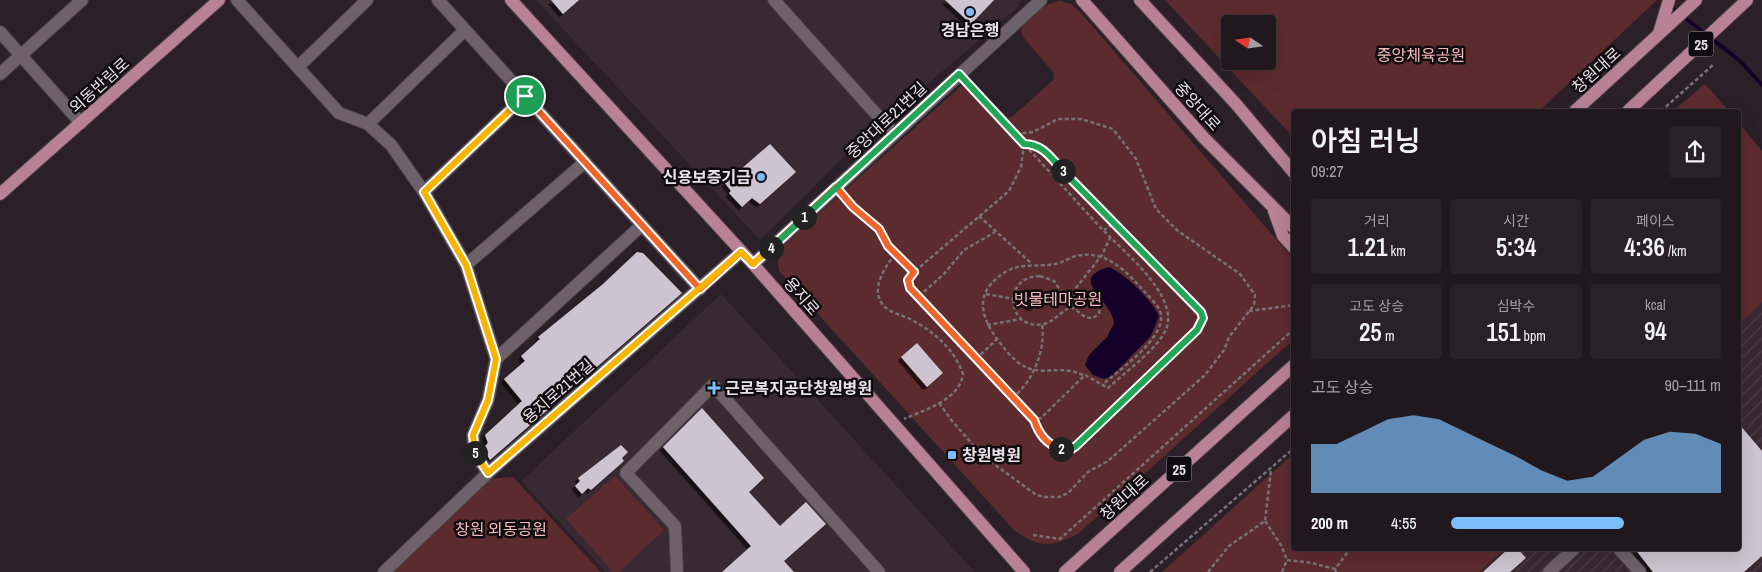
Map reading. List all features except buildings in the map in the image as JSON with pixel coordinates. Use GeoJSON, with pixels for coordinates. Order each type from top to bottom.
{"type":"FeatureCollection","features":[{"type":"Feature","properties":{"kind":"main road","name":"외동반림로"},"geometry":{"type":"LineString","coordinates":[[0,194],[219,0]]}},
{"type":"Feature","properties":{"kind":"main road","name":"용지로"},"geometry":{"type":"LineString","coordinates":[[511,0],[753,264],[1024,572]]}},
{"type":"Feature","properties":{"kind":"main road","name":"중앙대로"},"geometry":{"type":"LineString","coordinates":[[1082,0],[1204,138],[1291,225]]}},
{"type":"Feature","properties":{"kind":"main road","name":"중앙대로"},"geometry":{"type":"LineString","coordinates":[[1140,0],[1236,104],[1291,169]]}},
{"type":"Feature","properties":{"kind":"main road"},"geometry":{"type":"LineString","coordinates":[[1658,36],[1669,0]]}},
{"type":"Feature","properties":{"kind":"main road","name":"25"},"geometry":{"type":"LineString","coordinates":[[1658,36],[1696,0]]}},
{"type":"Feature","properties":{"kind":"main road","name":"25"},"geometry":{"type":"LineString","coordinates":[[1630,109],[1740,3]]}},
{"type":"Feature","properties":{"kind":"main road","name":"창원대로"},"geometry":{"type":"LineString","coordinates":[[1577,109],[1658,36]]}},
{"type":"Feature","properties":{"kind":"main road"},"geometry":{"type":"LineString","coordinates":[[1272,206],[1283,236],[1291,245]]}},
{"type":"Feature","properties":{"kind":"main road","name":"창원대로"},"geometry":{"type":"LineString","coordinates":[[1065,572],[1291,368]]}},
{"type":"Feature","properties":{"kind":"main road","name":"25"},"geometry":{"type":"LineString","coordinates":[[1120,572],[1291,418]]}},
{"type":"Feature","properties":{"kind":"street"},"geometry":{"type":"LineString","coordinates":[[0,74],[82,0]]}},
{"type":"Feature","properties":{"kind":"street"},"geometry":{"type":"LineString","coordinates":[[237,0],[339,113],[368,124],[391,145],[424,192],[466,265],[496,359],[488,400],[473,435],[474,452],[488,473]]}},
{"type":"Feature","properties":{"kind":"street"},"geometry":{"type":"LineString","coordinates":[[298,67],[368,0]]}},
{"type":"Feature","properties":{"kind":"street"},"geometry":{"type":"LineString","coordinates":[[438,0],[700,289]]}},
{"type":"Feature","properties":{"kind":"street"},"geometry":{"type":"LineString","coordinates":[[774,0],[894,134]]}},
{"type":"Feature","properties":{"kind":"street","name":"중앙대로21번길"},"geometry":{"type":"LineString","coordinates":[[753,264],[1041,0]]}},
{"type":"Feature","properties":{"kind":"street"},"geometry":{"type":"LineString","coordinates":[[368,124],[465,30]]}},
{"type":"Feature","properties":{"kind":"street"},"geometry":{"type":"LineString","coordinates":[[0,32],[81,123]]}},
{"type":"Feature","properties":{"kind":"street"},"geometry":{"type":"LineString","coordinates":[[424,192],[525,96]]}},
{"type":"Feature","properties":{"kind":"street"},"geometry":{"type":"LineString","coordinates":[[466,265],[585,162]]}},
{"type":"Feature","properties":{"kind":"street"},"geometry":{"type":"LineString","coordinates":[[496,359],[642,225]]}},
{"type":"Feature","properties":{"kind":"street","name":"용지로21번길"},"geometry":{"type":"LineString","coordinates":[[384,572],[488,473],[741,252]]}},
{"type":"Feature","properties":{"kind":"street"},"geometry":{"type":"LineString","coordinates":[[677,572],[675,526],[626,473],[713,385],[879,572]]}},
{"type":"Feature","properties":{"kind":"street"},"geometry":{"type":"LineString","coordinates":[[1549,572],[1572,551]]}},
{"type":"Feature","properties":{"kind":"street"},"geometry":{"type":"LineString","coordinates":[[1621,551],[1640,572]]}},
{"type":"Feature","properties":{"kind":"path"},"geometry":{"type":"LineString","coordinates":[[1663,109],[1713,64]]}},
{"type":"Feature","properties":{"kind":"path"},"geometry":{"type":"LineString","coordinates":[[959,74],[1159,291],[1169,311],[1169,319],[1159,341],[1108,388],[1102,385],[1088,375],[1061,368],[1034,371],[1018,363],[996,339],[982,313],[986,294],[991,286],[1006,272],[1033,265],[1056,264],[1084,255],[1100,257],[1118,265],[1130,275],[1158,307],[1161,320],[1158,330],[1145,348],[1102,385]]}},
{"type":"Feature","properties":{"kind":"path"},"geometry":{"type":"LineString","coordinates":[[938,403],[983,456],[1035,494],[1044,497],[1059,497],[1068,493],[1088,472],[1108,461],[1123,449],[1205,375],[1254,305],[1254,295],[1250,286],[1225,262],[1178,231],[1156,209],[1136,159],[1114,130],[1081,119],[1058,118],[1033,132],[1014,134]]}},
{"type":"Feature","properties":{"kind":"path"},"geometry":{"type":"LineString","coordinates":[[1024,144],[1034,144],[1042,148],[1201,312],[1202,323],[1070,450],[1054,447],[1041,436],[1034,420],[908,284],[914,272],[1009,191],[1023,159],[1024,144]]}},
{"type":"Feature","properties":{"kind":"path"},"geometry":{"type":"LineString","coordinates":[[836,187],[853,207],[879,229],[888,246],[914,272]]}},
{"type":"Feature","properties":{"kind":"path"},"geometry":{"type":"LineString","coordinates":[[979,216],[1033,265]]}},
{"type":"Feature","properties":{"kind":"path"},"geometry":{"type":"LineString","coordinates":[[1103,230],[1110,226],[1118,228]]}},
{"type":"Feature","properties":{"kind":"path"},"geometry":{"type":"LineString","coordinates":[[918,296],[944,274],[964,250],[995,232]]}},
{"type":"Feature","properties":{"kind":"path"},"geometry":{"type":"LineString","coordinates":[[1071,307],[1050,322],[1042,324],[1030,323],[1015,312],[1014,298],[1021,280],[1032,276],[1054,281],[1063,294],[1072,296],[1092,294],[1101,308],[1099,314],[1090,318],[1081,316],[1071,307],[1071,302],[1072,296],[1079,283],[1100,257],[1110,238]]}},
{"type":"Feature","properties":{"kind":"path"},"geometry":{"type":"LineString","coordinates":[[894,425],[938,403],[959,388],[963,374],[954,355],[932,333],[884,306],[878,287],[881,275],[895,254]]}},
{"type":"Feature","properties":{"kind":"path"},"geometry":{"type":"LineString","coordinates":[[986,294],[1014,298]]}},
{"type":"Feature","properties":{"kind":"path"},"geometry":{"type":"LineString","coordinates":[[1038,302],[1071,302]]}},
{"type":"Feature","properties":{"kind":"path"},"geometry":{"type":"LineString","coordinates":[[1249,310],[1291,305]]}},
{"type":"Feature","properties":{"kind":"path"},"geometry":{"type":"LineString","coordinates":[[987,325],[1021,318]]}},
{"type":"Feature","properties":{"kind":"path"},"geometry":{"type":"LineString","coordinates":[[1012,398],[1023,388],[1034,371],[1044,338],[1042,324]]}},
{"type":"Feature","properties":{"kind":"path"},"geometry":{"type":"LineString","coordinates":[[1033,535],[1060,539],[1291,332]]}},
{"type":"Feature","properties":{"kind":"path"},"geometry":{"type":"LineString","coordinates":[[976,358],[996,339]]}},
{"type":"Feature","properties":{"kind":"path"},"geometry":{"type":"LineString","coordinates":[[1034,420],[1040,418],[1083,375]]}},
{"type":"Feature","properties":{"kind":"path"},"geometry":{"type":"LineString","coordinates":[[1150,572],[1291,451]]}},
{"type":"Feature","properties":{"kind":"path"},"geometry":{"type":"LineString","coordinates":[[1271,469],[1265,521],[1281,545],[1287,560],[1282,572]]}},
{"type":"Feature","properties":{"kind":"path"},"geometry":{"type":"LineString","coordinates":[[1208,572],[1229,546],[1265,521]]}},
{"type":"Feature","properties":{"kind":"path"},"geometry":{"type":"LineString","coordinates":[[1287,560],[1312,563],[1336,570],[1349,551]]}},
{"type":"Feature","properties":{"kind":"shaded area"},"geometry":{"type":"Polygon","coordinates":[[[536,0],[1021,0],[1017,8],[858,143],[760,240],[536,0]]]}},
{"type":"Feature","properties":{"kind":"shaded area"},"geometry":{"type":"Polygon","coordinates":[[[1109,267],[1137,288],[1151,303],[1159,316],[1151,336],[1112,376],[1104,379],[1093,375],[1085,365],[1089,355],[1107,337],[1114,323],[1112,314],[1091,284],[1092,278],[1097,272],[1109,267]]]}},
{"type":"Feature","properties":{"kind":"shaded area","name":"근로복지공단창원병원"},"geometry":{"type":"Polygon","coordinates":[[[721,294],[975,572],[606,572],[521,481],[721,294]]]}},
{"type":"Feature","properties":{"kind":"shaded area"},"geometry":{"type":"Polygon","coordinates":[[[1762,302],[1762,572],[1479,572],[1502,551],[1741,551],[1741,322],[1762,302]]]}},
{"type":"Feature","properties":{"kind":"green space","name":"중앙체육공원"},"geometry":{"type":"Polygon","coordinates":[[[1165,0],[1657,0],[1541,109],[1291,109],[1291,135],[1230,70],[1276,70],[1276,15],[1221,15],[1221,60],[1165,0]]]}},
{"type":"Feature","properties":{"kind":"green space","name":"빗물테마공원"},"geometry":{"type":"Polygon","coordinates":[[[1060,1],[1071,4],[1082,14],[1291,257],[1291,342],[1079,533],[1061,541],[1046,544],[1031,540],[1014,530],[779,271],[778,260],[785,244],[969,79],[1008,118],[1013,116],[1053,80],[1054,73],[1023,37],[1021,30],[1038,11],[1060,1]]]}},
{"type":"Feature","properties":{"kind":"green space"},"geometry":{"type":"Polygon","coordinates":[[[1705,84],[1727,109],[1675,109],[1705,84]]]}},
{"type":"Feature","properties":{"kind":"green space"},"geometry":{"type":"Polygon","coordinates":[[[1741,125],[1762,151],[1762,302],[1741,322],[1741,125]]]}},
{"type":"Feature","properties":{"kind":"green space"},"geometry":{"type":"Polygon","coordinates":[[[1291,456],[1291,551],[1502,551],[1479,572],[1162,572],[1291,456]]]}},
{"type":"Feature","properties":{"kind":"green space"},"geometry":{"type":"Polygon","coordinates":[[[615,476],[664,530],[619,572],[613,572],[566,519],[615,476]]]}},
{"type":"Feature","properties":{"kind":"green space","name":"창원 외동공원"},"geometry":{"type":"Polygon","coordinates":[[[513,477],[601,572],[389,572],[488,479],[513,477]]]}},
{"type":"Feature","properties":{"kind":"waterway"},"geometry":{"type":"LineString","coordinates":[[1670,6],[1740,61],[1762,85]]}},
{"type":"Feature","properties":{"kind":"place","name":"경남은행"},"geometry":{"type":"Point","coordinates":[970,12]}},
{"type":"Feature","properties":{"kind":"place","name":"신용보증기금"},"geometry":{"type":"Point","coordinates":[761,177]}},
{"type":"Feature","properties":{"kind":"place","name":"근로복지공단창원병원"},"geometry":{"type":"Point","coordinates":[714,388]}},
{"type":"Feature","properties":{"kind":"place","name":"창원병원"},"geometry":{"type":"Point","coordinates":[952,455]}},
{"type":"Feature","properties":{"kind":"route"},"geometry":{"type":"LineString","coordinates":[[525,96],[424,192],[466,265],[496,359],[488,400],[473,435],[474,452],[488,473],[700,289],[741,252],[753,264],[894,134],[959,74],[1024,144],[1034,144],[1042,148],[1201,312],[1202,323],[1197,330],[1084,436],[1076,446],[1070,450],[1054,447],[1041,436],[1034,420],[1030,418],[910,288],[908,280],[914,272],[888,246],[879,229],[853,207],[846,199],[836,187],[753,264],[741,252],[700,289],[525,96]]}}]}
